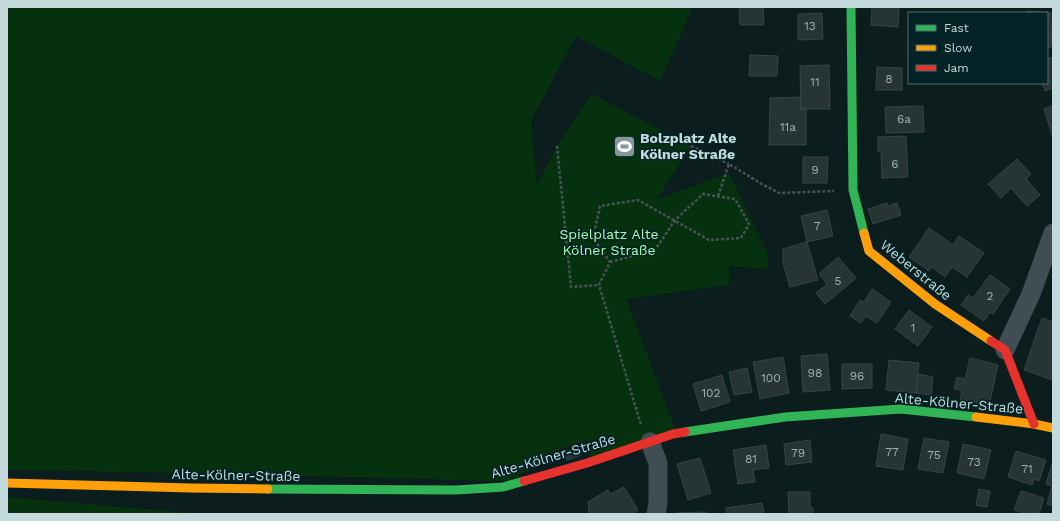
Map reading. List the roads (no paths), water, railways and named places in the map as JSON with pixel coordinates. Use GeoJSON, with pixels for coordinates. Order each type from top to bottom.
{"type":"FeatureCollection","features":[{"type":"Feature","properties":{"kind":"street","name":"Weberstraße"},"geometry":{"type":"LineString","coordinates":[[851,7],[853,190],[869,251],[935,304],[1005,350]]}},
{"type":"Feature","properties":{"kind":"street"},"geometry":{"type":"LineString","coordinates":[[1034,424],[1005,350],[1031,294],[1053,233]]}},
{"type":"Feature","properties":{"kind":"street","name":"Alte-Kölner-Straße"},"geometry":{"type":"LineString","coordinates":[[7,483],[191,488],[456,490],[502,487],[587,463],[673,434],[785,417],[901,409],[1034,424],[1053,428]]}},
{"type":"Feature","properties":{"kind":"street"},"geometry":{"type":"LineString","coordinates":[[648,442],[658,463],[658,503],[656,514]]}},
{"type":"Feature","properties":{"kind":"place","name":"Bolzplatz Alte Kölner Straße"},"geometry":{"type":"Point","coordinates":[624,146]}},
{"type":"Feature","properties":{"kind":"park label","name":"Spielplatz Alte Kölner Straße"},"geometry":{"type":"Point","coordinates":[609,242]}}]}
